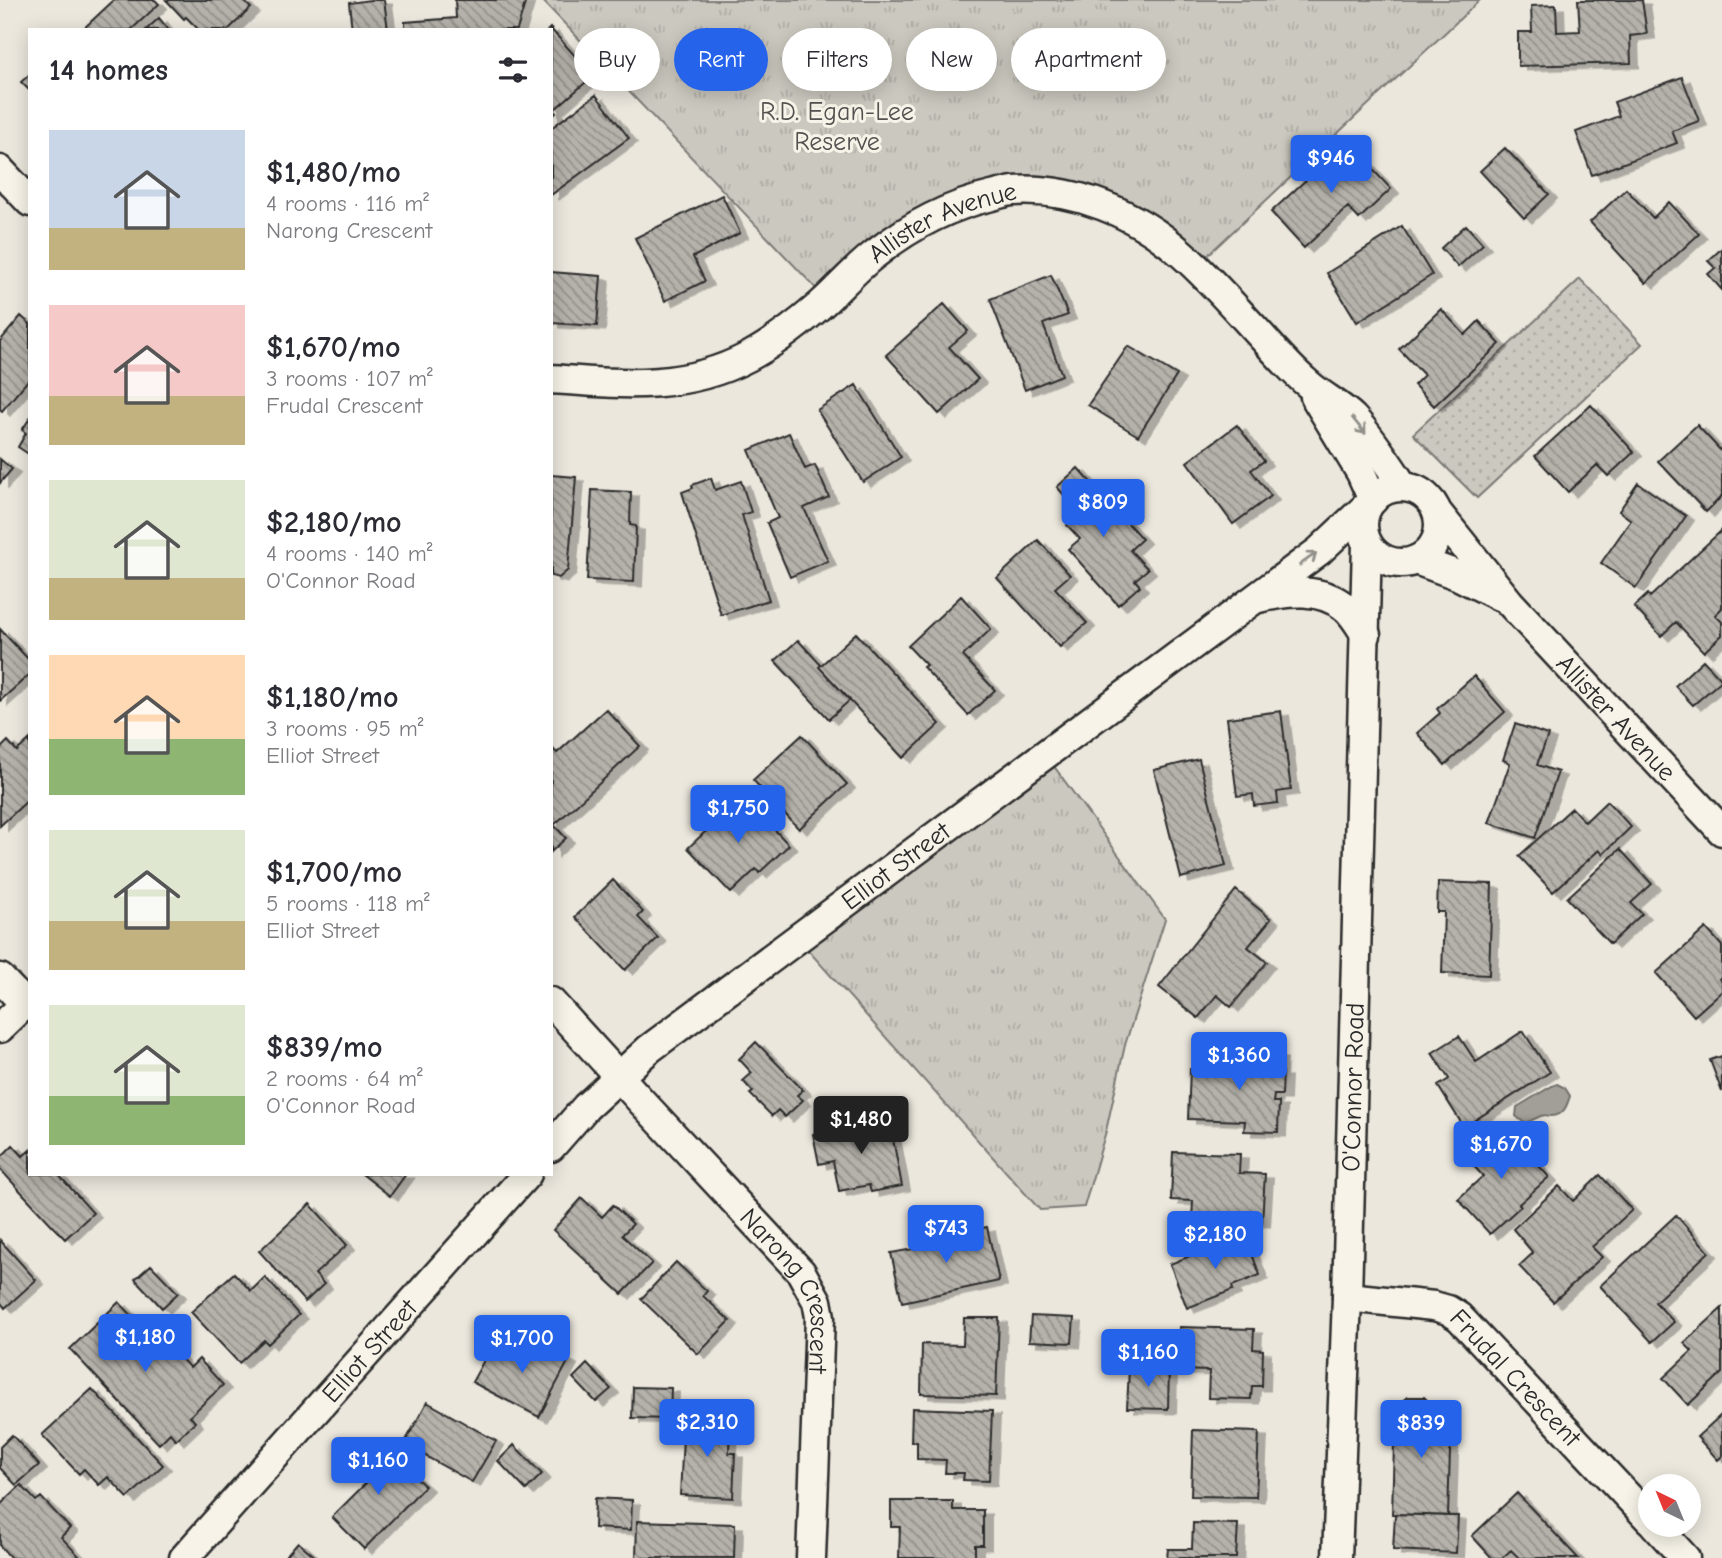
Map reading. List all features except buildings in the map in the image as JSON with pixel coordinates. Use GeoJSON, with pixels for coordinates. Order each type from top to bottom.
{"type":"FeatureCollection","features":[{"type":"Feature","properties":{"kind":"street"},"geometry":{"type":"LineString","coordinates":[[0,170],[28,200]]}},
{"type":"Feature","properties":{"kind":"street","name":"Allister Avenue"},"geometry":{"type":"LineString","coordinates":[[553,379],[651,384],[682,380],[715,371],[748,357],[789,330],[818,307],[873,255],[905,231],[942,211],[1011,191],[1065,194],[1088,200],[1139,222],[1181,253],[1306,383],[1353,418],[1403,486]]}},
{"type":"Feature","properties":{"kind":"street","name":"Allister Avenue"},"geometry":{"type":"LineString","coordinates":[[1306,383],[1361,473],[1371,502]]}},
{"type":"Feature","properties":{"kind":"street"},"geometry":{"type":"LineString","coordinates":[[1403,486],[1424,494],[1432,502],[1440,523],[1434,545],[1426,554],[1410,561],[1393,562],[1374,552],[1367,543],[1363,523],[1371,502],[1381,492],[1403,486]]}},
{"type":"Feature","properties":{"kind":"street","name":"Elliot Street"},"geometry":{"type":"LineString","coordinates":[[553,1145],[586,1107],[649,1049],[1319,551],[1371,502]]}},
{"type":"Feature","properties":{"kind":"street","name":"Allister Avenue"},"geometry":{"type":"LineString","coordinates":[[1437,512],[1510,603],[1722,831]]}},
{"type":"Feature","properties":{"kind":"street","name":"O'Connor Road"},"geometry":{"type":"LineString","coordinates":[[1337,1558],[1347,1297],[1367,543]]}},
{"type":"Feature","properties":{"kind":"street"},"geometry":{"type":"LineString","coordinates":[[1366,627],[1410,561]]}},
{"type":"Feature","properties":{"kind":"street","name":"Allister Avenue"},"geometry":{"type":"LineString","coordinates":[[1410,561],[1457,575],[1510,603]]}},
{"type":"Feature","properties":{"kind":"street","name":"Elliot Street"},"geometry":{"type":"LineString","coordinates":[[1252,599],[1294,592],[1321,595],[1344,606],[1366,627]]}},
{"type":"Feature","properties":{"kind":"street"},"geometry":{"type":"LineString","coordinates":[[0,978],[25,1004],[0,1028]]}},
{"type":"Feature","properties":{"kind":"street","name":"Narong Crescent"},"geometry":{"type":"LineString","coordinates":[[553,1004],[800,1272],[817,1301],[820,1317],[811,1558]]}},
{"type":"Feature","properties":{"kind":"street","name":"Elliot Street"},"geometry":{"type":"LineString","coordinates":[[184,1558],[525,1176]]}},
{"type":"Feature","properties":{"kind":"street","name":"Frudal Crescent"},"geometry":{"type":"LineString","coordinates":[[1347,1297],[1434,1306],[1459,1317],[1638,1507]]}},
{"type":"Feature","properties":{"kind":"street"},"geometry":{"type":"LineString","coordinates":[[1666,1537],[1685,1558]]}},
{"type":"Feature","properties":{"kind":"green space","name":"R.D. Egan-Lee Reserve"},"geometry":{"type":"Polygon","coordinates":[[[542,0],[1480,0],[1195,267],[1116,211],[980,198],[826,299],[628,91],[660,91],[660,28],[574,28],[574,34],[542,0]]]}},
{"type":"Feature","properties":{"kind":"green space"},"geometry":{"type":"Polygon","coordinates":[[[1580,279],[1642,344],[1477,498],[1413,434],[1580,279]]]}},
{"type":"Feature","properties":{"kind":"green space"},"geometry":{"type":"Polygon","coordinates":[[[1045,754],[1165,919],[1125,1045],[1106,1131],[1084,1207],[1040,1210],[798,939],[1045,754]]]}},
{"type":"Feature","properties":{"kind":"shaded area"},"geometry":{"type":"Polygon","coordinates":[[[1557,1084],[1565,1088],[1570,1096],[1562,1112],[1556,1116],[1545,1115],[1524,1123],[1516,1116],[1517,1107],[1557,1084]]]}}]}
